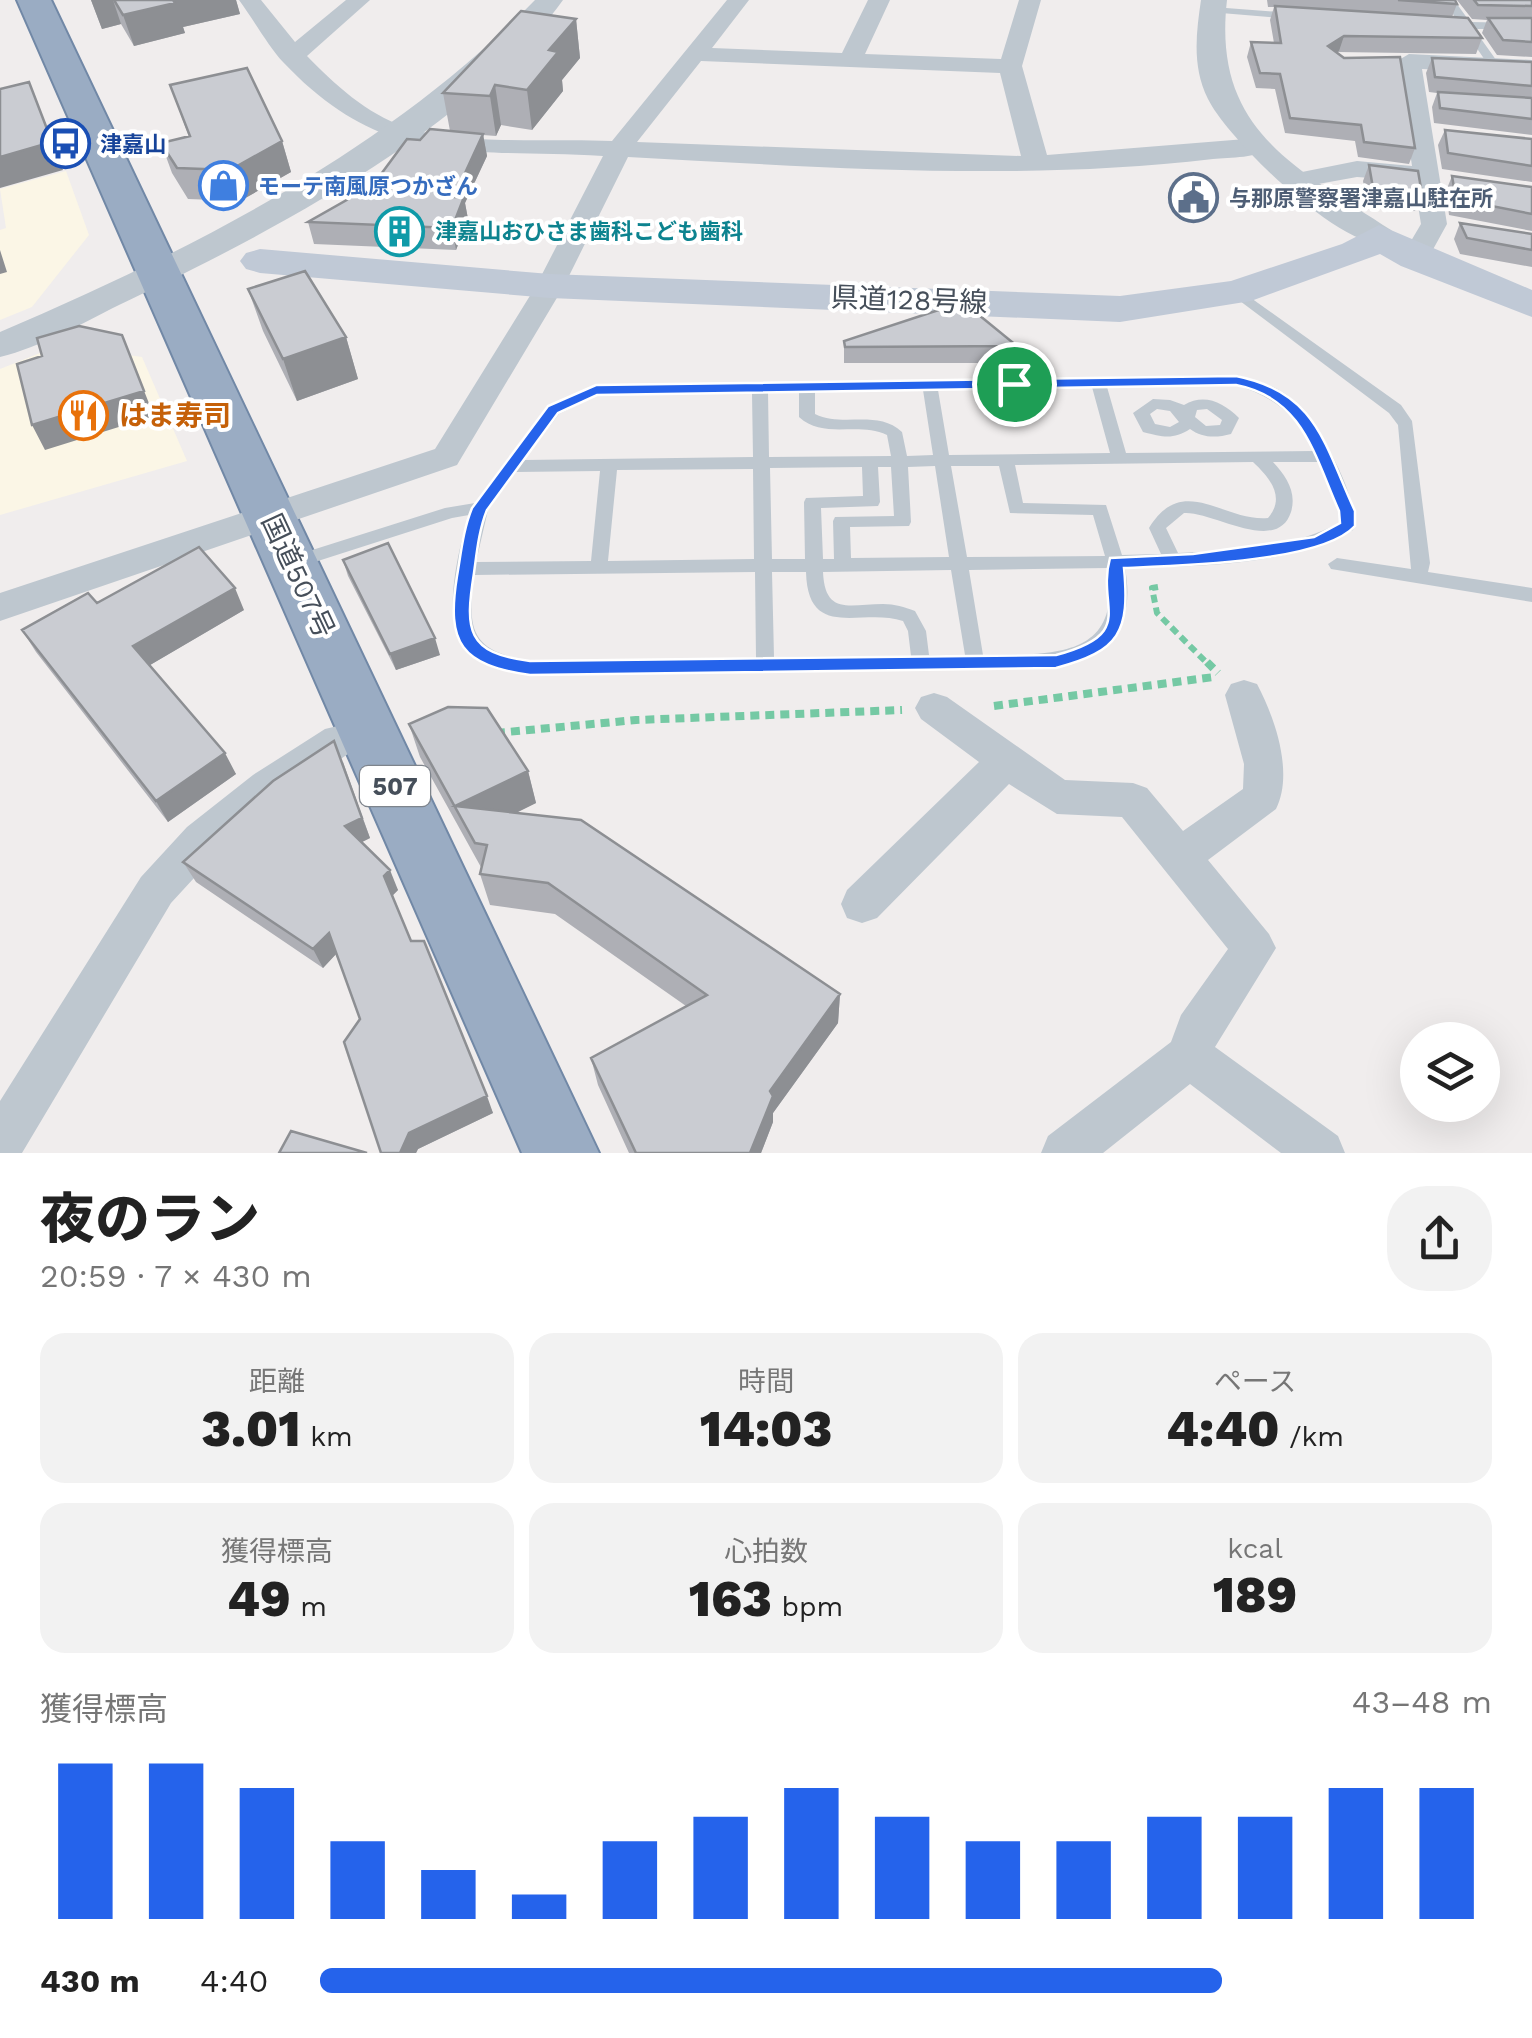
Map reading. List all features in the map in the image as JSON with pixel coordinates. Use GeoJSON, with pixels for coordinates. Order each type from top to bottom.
{"type":"FeatureCollection","features":[{"type":"Feature","properties":{"kind":"highway","name":"国道507号"},"geometry":{"type":"LineString","coordinates":[[34,0],[561,1153]]}},
{"type":"Feature","properties":{"kind":"main road"},"geometry":{"type":"LineString","coordinates":[[1378,238],[1434,237],[1532,304]]}},
{"type":"Feature","properties":{"kind":"main road","name":"県道128号線"},"geometry":{"type":"LineString","coordinates":[[260,262],[550,286],[1120,309],[1237,292],[1356,252],[1378,238]]}},
{"type":"Feature","properties":{"kind":"street"},"geometry":{"type":"LineString","coordinates":[[250,0],[291,57],[360,114],[398,134],[618,149],[1036,163],[1140,159],[1258,146]]}},
{"type":"Feature","properties":{"kind":"street"},"geometry":{"type":"LineString","coordinates":[[291,57],[359,0]]}},
{"type":"Feature","properties":{"kind":"street"},"geometry":{"type":"LineString","coordinates":[[0,346],[158,273],[398,134],[483,69],[550,0]]}},
{"type":"Feature","properties":{"kind":"street"},"geometry":{"type":"LineString","coordinates":[[0,606],[282,539],[446,458],[550,286],[618,149],[738,0]]}},
{"type":"Feature","properties":{"kind":"street"},"geometry":{"type":"LineString","coordinates":[[850,60],[879,0]]}},
{"type":"Feature","properties":{"kind":"street"},"geometry":{"type":"LineString","coordinates":[[1030,0],[1010,66],[1036,163]]}},
{"type":"Feature","properties":{"kind":"street"},"geometry":{"type":"LineString","coordinates":[[1214,5],[1212,70],[1236,120],[1296,180],[1378,238]]}},
{"type":"Feature","properties":{"kind":"street"},"geometry":{"type":"LineString","coordinates":[[693,54],[1010,66]]}},
{"type":"Feature","properties":{"kind":"street"},"geometry":{"type":"LineString","coordinates":[[1434,237],[1424,176],[1429,132],[1424,100],[1400,61],[1532,67]]}},
{"type":"Feature","properties":{"kind":"street"},"geometry":{"type":"LineString","coordinates":[[1296,180],[1357,170],[1461,180]]}},
{"type":"Feature","properties":{"kind":"street"},"geometry":{"type":"LineString","coordinates":[[1180,858],[1262,797],[1264,764],[1244,694]]}},
{"type":"Feature","properties":{"kind":"street"},"geometry":{"type":"LineString","coordinates":[[934,708],[1057,797],[1134,800],[1254,948],[1197,1030],[1189,1056],[1065,1153]]}},
{"type":"Feature","properties":{"kind":"street"},"geometry":{"type":"LineString","coordinates":[[0,1145],[156,890],[202,840],[267,787],[338,740],[371,734]]}},
{"type":"Feature","properties":{"kind":"street"},"geometry":{"type":"LineString","coordinates":[[862,904],[1006,762]]}},
{"type":"Feature","properties":{"kind":"street"},"geometry":{"type":"LineString","coordinates":[[1189,1056],[1321,1153]]}},
{"type":"Feature","properties":{"kind":"lane"},"geometry":{"type":"LineString","coordinates":[[1449,0],[1463,26],[1493,64]]}},
{"type":"Feature","properties":{"kind":"lane"},"geometry":{"type":"LineString","coordinates":[[1214,5],[1308,17]]}},
{"type":"Feature","properties":{"kind":"lane"},"geometry":{"type":"LineString","coordinates":[[1444,25],[1532,26]]}},
{"type":"Feature","properties":{"kind":"lane"},"geometry":{"type":"LineString","coordinates":[[1237,292],[1395,409],[1406,425],[1422,563],[1418,578]]}},
{"type":"Feature","properties":{"kind":"lane"},"geometry":{"type":"LineString","coordinates":[[466,570],[842,566],[1116,562],[1174,560],[1334,536],[1348,526],[1347,511],[1302,412],[1264,386],[1236,380],[596,390],[553,410],[480,508],[466,570],[462,632],[476,651],[498,664],[530,668],[1056,661],[1088,653],[1108,636],[1120,614],[1116,562],[1100,508],[1016,508],[1006,460]]}},
{"type":"Feature","properties":{"kind":"lane"},"geometry":{"type":"LineString","coordinates":[[1098,382],[1119,458]]}},
{"type":"Feature","properties":{"kind":"lane"},"geometry":{"type":"LineString","coordinates":[[930,385],[975,662]]}},
{"type":"Feature","properties":{"kind":"lane"},"geometry":{"type":"LineString","coordinates":[[807,387],[807,417],[820,426],[839,428],[861,422],[882,424],[894,432],[900,461],[903,522],[842,521],[842,566]]}},
{"type":"Feature","properties":{"kind":"lane"},"geometry":{"type":"LineString","coordinates":[[760,388],[765,665]]}},
{"type":"Feature","properties":{"kind":"lane"},"geometry":{"type":"LineString","coordinates":[[1161,404],[1175,406],[1187,419],[1184,428],[1172,433],[1149,428],[1142,418],[1144,410],[1161,404]]}},
{"type":"Feature","properties":{"kind":"lane"},"geometry":{"type":"LineString","coordinates":[[1108,418],[1142,418]]}},
{"type":"Feature","properties":{"kind":"lane"},"geometry":{"type":"LineString","coordinates":[[513,466],[1322,456]]}},
{"type":"Feature","properties":{"kind":"lane"},"geometry":{"type":"LineString","coordinates":[[1174,560],[1157,528],[1164,516],[1179,508],[1197,506],[1264,526],[1278,519],[1286,508],[1285,494],[1272,470],[1257,457]]}},
{"type":"Feature","properties":{"kind":"lane"},"geometry":{"type":"LineString","coordinates":[[870,461],[872,502],[812,502],[814,566],[820,602],[832,612],[848,615],[882,607],[910,616],[917,631],[921,662]]}},
{"type":"Feature","properties":{"kind":"lane"},"geometry":{"type":"LineString","coordinates":[[599,568],[609,464]]}},
{"type":"Feature","properties":{"kind":"lane"},"geometry":{"type":"LineString","coordinates":[[282,539],[480,508]]}},
{"type":"Feature","properties":{"kind":"lane"},"geometry":{"type":"LineString","coordinates":[[1338,564],[1532,596]]}},
{"type":"Feature","properties":{"kind":"shaded area"},"geometry":{"type":"Polygon","coordinates":[[[66,171],[89,235],[32,307],[0,320],[0,230],[6,228],[0,189],[66,171]]]}},
{"type":"Feature","properties":{"kind":"shaded area","name":"はま寿司"},"geometry":{"type":"Polygon","coordinates":[[[60,345],[142,357],[187,461],[0,515],[0,369],[60,345]]]}},
{"type":"Feature","properties":{"kind":"building"},"geometry":{"type":"Polygon","coordinates":[[[114,0],[173,0],[175,3],[123,15],[114,0]]]}},
{"type":"Feature","properties":{"kind":"building"},"geometry":{"type":"Polygon","coordinates":[[[1398,0],[1455,0],[1457,4],[1398,0]]]}},
{"type":"Feature","properties":{"kind":"building"},"geometry":{"type":"Polygon","coordinates":[[[1474,0],[1532,0],[1532,6],[1478,5],[1474,0]]]}},
{"type":"Feature","properties":{"kind":"building"},"geometry":{"type":"Polygon","coordinates":[[[1275,6],[1468,18],[1482,38],[1344,36],[1328,46],[1344,58],[1400,57],[1415,148],[1364,142],[1361,125],[1290,118],[1280,74],[1260,73],[1251,42],[1281,43],[1275,6]]]}},
{"type":"Feature","properties":{"kind":"building"},"geometry":{"type":"Polygon","coordinates":[[[521,11],[576,19],[549,50],[558,52],[527,90],[495,85],[490,96],[443,93],[521,11]]]}},
{"type":"Feature","properties":{"kind":"building"},"geometry":{"type":"Polygon","coordinates":[[[1488,18],[1532,18],[1532,42],[1503,40],[1488,18]]]}},
{"type":"Feature","properties":{"kind":"building"},"geometry":{"type":"Polygon","coordinates":[[[1432,58],[1532,62],[1532,86],[1435,77],[1432,58]]]}},
{"type":"Feature","properties":{"kind":"building"},"geometry":{"type":"Polygon","coordinates":[[[247,68],[282,141],[230,170],[177,168],[161,143],[190,136],[170,85],[247,68]]]}},
{"type":"Feature","properties":{"kind":"building"},"geometry":{"type":"Polygon","coordinates":[[[29,82],[52,142],[0,157],[0,89],[29,82]]]}},
{"type":"Feature","properties":{"kind":"building"},"geometry":{"type":"Polygon","coordinates":[[[1438,92],[1532,98],[1532,119],[1440,108],[1438,92]]]}},
{"type":"Feature","properties":{"kind":"building"},"geometry":{"type":"Polygon","coordinates":[[[430,129],[483,134],[454,197],[464,197],[452,228],[308,222],[373,185],[407,139],[420,140],[430,129]]]}},
{"type":"Feature","properties":{"kind":"building"},"geometry":{"type":"Polygon","coordinates":[[[1445,130],[1532,139],[1532,166],[1448,153],[1445,130]]]}},
{"type":"Feature","properties":{"kind":"building"},"geometry":{"type":"Polygon","coordinates":[[[1369,165],[1418,171],[1422,194],[1373,188],[1369,165]]]}},
{"type":"Feature","properties":{"kind":"building"},"geometry":{"type":"Polygon","coordinates":[[[1452,176],[1532,187],[1532,214],[1456,199],[1452,176]]]}},
{"type":"Feature","properties":{"kind":"building"},"geometry":{"type":"Polygon","coordinates":[[[1460,223],[1532,234],[1532,250],[1467,238],[1460,223]]]}},
{"type":"Feature","properties":{"kind":"building"},"geometry":{"type":"Polygon","coordinates":[[[305,271],[346,337],[283,359],[248,289],[305,271]]]}},
{"type":"Feature","properties":{"kind":"building"},"geometry":{"type":"Polygon","coordinates":[[[963,302],[1017,346],[845,347],[844,341],[963,302]]]}},
{"type":"Feature","properties":{"kind":"building"},"geometry":{"type":"Polygon","coordinates":[[[79,326],[122,335],[144,391],[32,425],[17,364],[42,356],[37,338],[79,326]]]}},
{"type":"Feature","properties":{"kind":"building"},"geometry":{"type":"Polygon","coordinates":[[[388,543],[435,638],[390,654],[343,560],[388,543]]]}},
{"type":"Feature","properties":{"kind":"building"},"geometry":{"type":"Polygon","coordinates":[[[199,547],[235,588],[133,646],[225,753],[156,801],[22,630],[88,593],[97,603],[199,547]]]}},
{"type":"Feature","properties":{"kind":"building"},"geometry":{"type":"Polygon","coordinates":[[[448,707],[487,708],[528,771],[455,806],[581,820],[840,994],[770,1091],[773,1096],[750,1153],[636,1153],[591,1058],[707,995],[548,883],[480,874],[487,845],[475,843],[409,724],[448,707]]]}},
{"type":"Feature","properties":{"kind":"building"},"geometry":{"type":"Polygon","coordinates":[[[334,741],[362,818],[345,826],[390,870],[384,876],[411,941],[424,941],[487,1096],[409,1133],[400,1153],[381,1153],[344,1042],[360,1019],[329,933],[313,949],[183,862],[273,781],[334,741]]]}},
{"type":"Feature","properties":{"kind":"building"},"geometry":{"type":"Polygon","coordinates":[[[291,1131],[367,1153],[279,1153],[291,1131]]]}},
{"type":"Feature","properties":{"kind":"place","name":"津嘉山"},"geometry":{"type":"Point","coordinates":[65,144]}},
{"type":"Feature","properties":{"kind":"place","name":"モーテ南風原つかざん"},"geometry":{"type":"Point","coordinates":[223,186]}},
{"type":"Feature","properties":{"kind":"place","name":"与那原警察署津嘉山駐在所"},"geometry":{"type":"Point","coordinates":[1194,198]}},
{"type":"Feature","properties":{"kind":"place","name":"津嘉山おひさま歯科こども歯科"},"geometry":{"type":"Point","coordinates":[400,231]}},
{"type":"Feature","properties":{"kind":"place","name":"はま寿司"},"geometry":{"type":"Point","coordinates":[84,415]}},
{"type":"Feature","properties":{"kind":"route"},"geometry":{"type":"LineString","coordinates":[[1236,380],[1264,386],[1287,398],[1302,412],[1347,511],[1348,526],[1317,542],[1193,560],[1116,562],[1120,614],[1108,636],[1088,653],[1056,661],[530,668],[498,664],[476,651],[462,632],[460,612],[473,526],[480,508],[553,410],[575,397],[596,390],[1014,384],[1236,380]]}}]}
